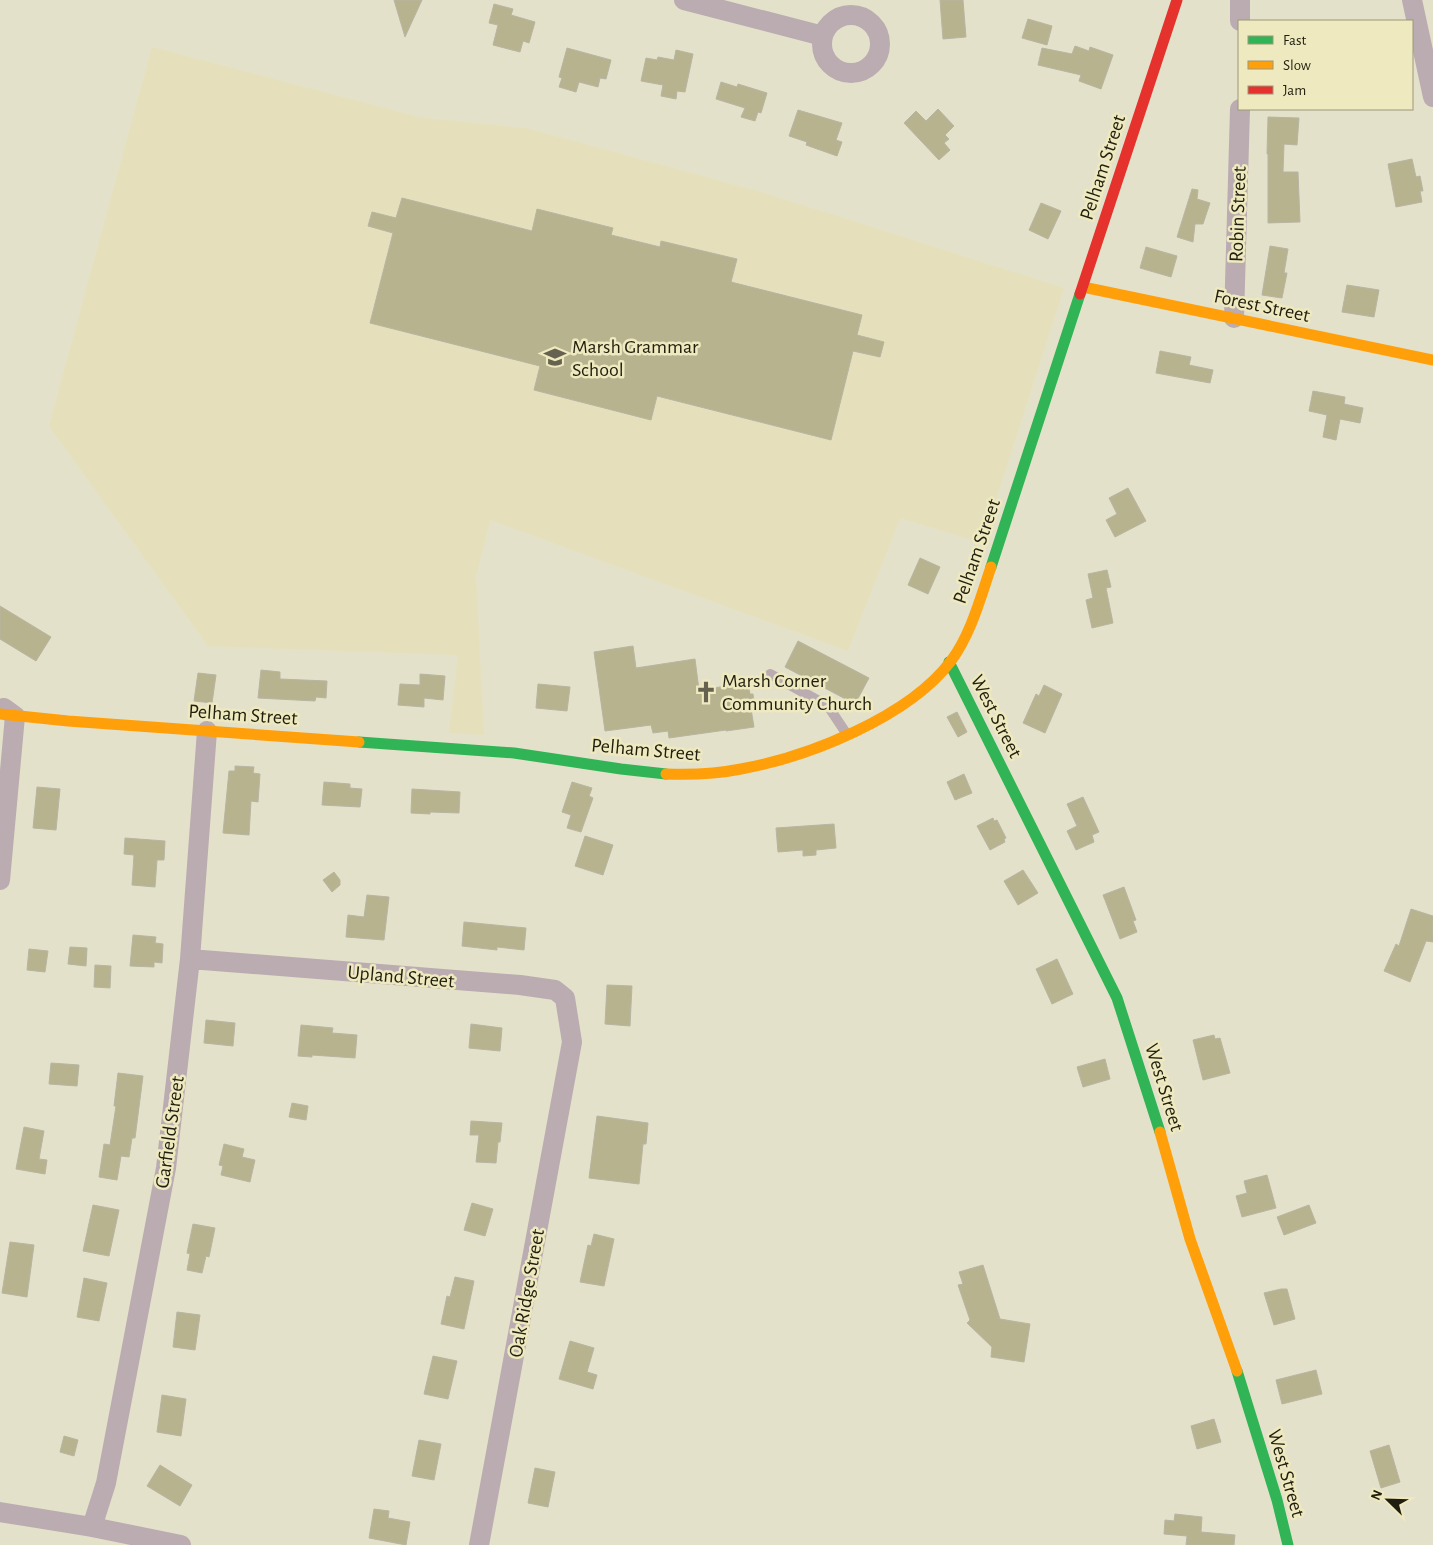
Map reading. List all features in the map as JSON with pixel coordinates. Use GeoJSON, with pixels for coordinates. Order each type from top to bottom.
{"type":"FeatureCollection","features":[{"type":"Feature","properties":{"kind":"street"},"geometry":{"type":"LineString","coordinates":[[684,0],[823,36]]}},
{"type":"Feature","properties":{"kind":"street","name":"Pelham Street"},"geometry":{"type":"LineString","coordinates":[[5,712],[207,731],[522,754],[636,771],[686,775],[744,769],[778,762],[809,751],[874,722],[903,705],[928,686],[949,662],[965,636],[988,579],[1177,0]]}},
{"type":"Feature","properties":{"kind":"street"},"geometry":{"type":"LineString","coordinates":[[1240,0],[1240,20]]}},
{"type":"Feature","properties":{"kind":"street"},"geometry":{"type":"LineString","coordinates":[[1412,0],[1433,97]]}},
{"type":"Feature","properties":{"kind":"street","name":"Robin Street"},"geometry":{"type":"LineString","coordinates":[[1234,318],[1240,110]]}},
{"type":"Feature","properties":{"kind":"street","name":"Forest Street"},"geometry":{"type":"LineString","coordinates":[[1083,286],[1433,360]]}},
{"type":"Feature","properties":{"kind":"street","name":"West Street"},"geometry":{"type":"LineString","coordinates":[[949,662],[1117,998],[1151,1102],[1190,1239],[1234,1362],[1277,1500],[1288,1545]]}},
{"type":"Feature","properties":{"kind":"street"},"geometry":{"type":"LineString","coordinates":[[0,880],[5,712]]}},
{"type":"Feature","properties":{"kind":"street","name":"Garfield Street"},"geometry":{"type":"LineString","coordinates":[[92,1527],[106,1484],[166,1168],[190,959],[207,731]]}},
{"type":"Feature","properties":{"kind":"street","name":"Upland Street"},"geometry":{"type":"LineString","coordinates":[[190,959],[520,985],[555,990],[565,998],[572,1042]]}},
{"type":"Feature","properties":{"kind":"street","name":"Oak Ridge Street"},"geometry":{"type":"LineString","coordinates":[[479,1545],[572,1042]]}},
{"type":"Feature","properties":{"kind":"street"},"geometry":{"type":"LineString","coordinates":[[0,1512],[92,1527],[181,1545]]}},
{"type":"Feature","properties":{"kind":"lane"},"geometry":{"type":"LineString","coordinates":[[770,674],[828,706],[846,734]]}},
{"type":"Feature","properties":{"kind":"shaded area","name":"Marsh Grammar School"},"geometry":{"type":"Polygon","coordinates":[[[152,47],[419,117],[530,129],[761,192],[1064,288],[982,543],[900,518],[848,651],[490,520],[476,577],[484,735],[449,733],[458,655],[208,646],[49,426],[152,47]]]}},
{"type":"Feature","properties":{"kind":"building"},"geometry":{"type":"Polygon","coordinates":[[[394,0],[422,0],[405,37],[394,0]]]}},
{"type":"Feature","properties":{"kind":"building"},"geometry":{"type":"Polygon","coordinates":[[[940,0],[963,0],[966,37],[943,39],[940,0]]]}},
{"type":"Feature","properties":{"kind":"building"},"geometry":{"type":"Polygon","coordinates":[[[494,4],[513,9],[511,15],[535,22],[529,43],[523,41],[520,52],[493,45],[498,25],[489,23],[494,4]]]}},
{"type":"Feature","properties":{"kind":"building"},"geometry":{"type":"Polygon","coordinates":[[[1028,19],[1052,26],[1047,45],[1022,38],[1028,19]]]}},
{"type":"Feature","properties":{"kind":"building"},"geometry":{"type":"Polygon","coordinates":[[[1075,46],[1089,51],[1090,47],[1113,55],[1101,89],[1079,81],[1081,75],[1038,65],[1042,48],[1072,54],[1075,46]]]}},
{"type":"Feature","properties":{"kind":"building"},"geometry":{"type":"Polygon","coordinates":[[[567,48],[611,60],[606,79],[600,78],[598,87],[579,82],[576,92],[559,87],[562,78],[559,77],[567,48]]]}},
{"type":"Feature","properties":{"kind":"building"},"geometry":{"type":"Polygon","coordinates":[[[676,50],[693,54],[685,92],[677,91],[676,99],[661,96],[663,85],[641,81],[646,58],[657,60],[658,57],[674,60],[676,50]]]}},
{"type":"Feature","properties":{"kind":"building"},"geometry":{"type":"Polygon","coordinates":[[[721,82],[737,87],[738,84],[767,93],[761,113],[758,112],[755,121],[741,117],[745,108],[716,99],[721,82]]]}},
{"type":"Feature","properties":{"kind":"building"},"geometry":{"type":"Polygon","coordinates":[[[938,109],[954,126],[945,135],[949,139],[944,143],[950,150],[939,160],[904,123],[916,111],[926,121],[938,109]]]}},
{"type":"Feature","properties":{"kind":"building"},"geometry":{"type":"Polygon","coordinates":[[[798,110],[842,123],[836,140],[842,142],[837,156],[806,145],[807,142],[789,136],[798,110]]]}},
{"type":"Feature","properties":{"kind":"building"},"geometry":{"type":"Polygon","coordinates":[[[1268,117],[1299,118],[1297,145],[1284,144],[1283,172],[1298,172],[1300,222],[1268,223],[1268,117]]]}},
{"type":"Feature","properties":{"kind":"building"},"geometry":{"type":"Polygon","coordinates":[[[1412,159],[1416,177],[1420,176],[1423,191],[1420,191],[1422,202],[1396,207],[1388,164],[1412,159]]]}},
{"type":"Feature","properties":{"kind":"building"},"geometry":{"type":"Polygon","coordinates":[[[1192,189],[1198,190],[1197,199],[1210,203],[1203,224],[1195,224],[1193,242],[1177,237],[1192,189]]]}},
{"type":"Feature","properties":{"kind":"building"},"geometry":{"type":"Polygon","coordinates":[[[402,198],[532,231],[537,209],[613,228],[611,235],[660,247],[661,241],[737,259],[731,282],[862,315],[857,335],[884,342],[880,357],[853,351],[831,440],[657,396],[651,420],[534,390],[540,366],[370,323],[393,233],[368,226],[372,212],[396,218],[402,198]]]}},
{"type":"Feature","properties":{"kind":"building"},"geometry":{"type":"Polygon","coordinates":[[[1041,203],[1061,211],[1048,239],[1029,230],[1041,203]]]}},
{"type":"Feature","properties":{"kind":"building"},"geometry":{"type":"Polygon","coordinates":[[[1270,246],[1288,249],[1284,273],[1287,273],[1282,298],[1262,295],[1270,246]]]}},
{"type":"Feature","properties":{"kind":"building"},"geometry":{"type":"Polygon","coordinates":[[[1146,247],[1177,256],[1171,277],[1140,268],[1146,247]]]}},
{"type":"Feature","properties":{"kind":"building"},"geometry":{"type":"Polygon","coordinates":[[[1347,285],[1379,290],[1374,317],[1342,312],[1347,285]]]}},
{"type":"Feature","properties":{"kind":"building"},"geometry":{"type":"Polygon","coordinates":[[[1160,351],[1191,357],[1189,365],[1213,370],[1210,383],[1156,373],[1160,351]]]}},
{"type":"Feature","properties":{"kind":"building"},"geometry":{"type":"Polygon","coordinates":[[[1313,391],[1345,397],[1344,404],[1363,408],[1360,423],[1340,419],[1336,440],[1323,437],[1327,415],[1309,411],[1313,391]]]}},
{"type":"Feature","properties":{"kind":"building"},"geometry":{"type":"Polygon","coordinates":[[[1128,488],[1146,521],[1115,537],[1106,520],[1117,514],[1109,498],[1128,488]]]}},
{"type":"Feature","properties":{"kind":"building"},"geometry":{"type":"Polygon","coordinates":[[[920,558],[940,567],[928,594],[908,585],[920,558]]]}},
{"type":"Feature","properties":{"kind":"building"},"geometry":{"type":"Polygon","coordinates":[[[1107,570],[1111,587],[1106,588],[1113,623],[1092,628],[1086,600],[1093,598],[1088,574],[1107,570]]]}},
{"type":"Feature","properties":{"kind":"building"},"geometry":{"type":"Polygon","coordinates":[[[0,606],[51,637],[36,661],[0,639],[0,606]]]}},
{"type":"Feature","properties":{"kind":"building"},"geometry":{"type":"Polygon","coordinates":[[[798,641],[869,678],[855,704],[785,667],[798,641]]]}},
{"type":"Feature","properties":{"kind":"building","name":"Marsh Corner Community Church"},"geometry":{"type":"Polygon","coordinates":[[[633,646],[636,668],[695,659],[699,690],[748,683],[750,694],[753,694],[755,708],[751,709],[754,727],[669,738],[668,731],[653,733],[651,725],[605,731],[594,652],[633,646]]]}},
{"type":"Feature","properties":{"kind":"building"},"geometry":{"type":"Polygon","coordinates":[[[261,670],[280,672],[280,679],[327,681],[326,698],[316,697],[315,701],[258,698],[261,670]]]}},
{"type":"Feature","properties":{"kind":"building"},"geometry":{"type":"Polygon","coordinates":[[[198,673],[216,675],[212,703],[194,701],[198,673]]]}},
{"type":"Feature","properties":{"kind":"building"},"geometry":{"type":"Polygon","coordinates":[[[420,674],[445,676],[443,700],[424,698],[424,707],[398,705],[400,684],[420,685],[420,674]]]}},
{"type":"Feature","properties":{"kind":"building"},"geometry":{"type":"Polygon","coordinates":[[[538,684],[570,687],[567,711],[536,708],[538,684]]]}},
{"type":"Feature","properties":{"kind":"building"},"geometry":{"type":"Polygon","coordinates":[[[1044,685],[1062,694],[1045,733],[1023,723],[1036,694],[1039,696],[1044,685]]]}},
{"type":"Feature","properties":{"kind":"building"},"geometry":{"type":"Polygon","coordinates":[[[957,712],[967,732],[958,737],[947,717],[957,712]]]}},
{"type":"Feature","properties":{"kind":"building"},"geometry":{"type":"Polygon","coordinates":[[[235,766],[254,767],[253,773],[260,774],[258,802],[251,801],[249,835],[223,833],[229,771],[235,771],[235,766]]]}},
{"type":"Feature","properties":{"kind":"building"},"geometry":{"type":"Polygon","coordinates":[[[964,774],[972,793],[955,800],[947,782],[964,774]]]}},
{"type":"Feature","properties":{"kind":"building"},"geometry":{"type":"Polygon","coordinates":[[[324,782],[350,784],[350,788],[362,789],[360,807],[322,805],[324,782]]]}},
{"type":"Feature","properties":{"kind":"building"},"geometry":{"type":"Polygon","coordinates":[[[572,782],[592,788],[589,796],[593,798],[581,832],[567,828],[571,815],[562,812],[572,782]]]}},
{"type":"Feature","properties":{"kind":"building"},"geometry":{"type":"Polygon","coordinates":[[[37,787],[60,789],[56,830],[33,828],[37,787]]]}},
{"type":"Feature","properties":{"kind":"building"},"geometry":{"type":"Polygon","coordinates":[[[412,789],[460,792],[459,813],[411,813],[412,789]]]}},
{"type":"Feature","properties":{"kind":"building"},"geometry":{"type":"Polygon","coordinates":[[[1083,797],[1099,832],[1092,835],[1094,842],[1076,850],[1067,831],[1077,826],[1067,804],[1083,797]]]}},
{"type":"Feature","properties":{"kind":"building"},"geometry":{"type":"Polygon","coordinates":[[[993,818],[994,821],[997,820],[1006,838],[1004,839],[1005,842],[990,850],[977,826],[993,818]]]}},
{"type":"Feature","properties":{"kind":"building"},"geometry":{"type":"Polygon","coordinates":[[[834,824],[836,848],[816,850],[816,855],[803,856],[803,850],[778,852],[776,828],[834,824]]]}},
{"type":"Feature","properties":{"kind":"building"},"geometry":{"type":"Polygon","coordinates":[[[585,836],[613,845],[603,875],[575,866],[585,836]]]}},
{"type":"Feature","properties":{"kind":"building"},"geometry":{"type":"Polygon","coordinates":[[[125,838],[165,841],[164,860],[157,860],[155,887],[132,885],[134,855],[124,854],[125,838]]]}},
{"type":"Feature","properties":{"kind":"building"},"geometry":{"type":"Polygon","coordinates":[[[1023,870],[1038,893],[1018,905],[1004,881],[1023,870]]]}},
{"type":"Feature","properties":{"kind":"building"},"geometry":{"type":"Polygon","coordinates":[[[334,872],[340,880],[340,885],[332,892],[323,880],[334,872]]]}},
{"type":"Feature","properties":{"kind":"building"},"geometry":{"type":"Polygon","coordinates":[[[1124,887],[1136,920],[1133,921],[1137,932],[1120,939],[1103,895],[1124,887]]]}},
{"type":"Feature","properties":{"kind":"building"},"geometry":{"type":"Polygon","coordinates":[[[367,895],[389,897],[384,940],[346,937],[348,915],[364,917],[367,895]]]}},
{"type":"Feature","properties":{"kind":"building"},"geometry":{"type":"Polygon","coordinates":[[[1411,909],[1433,916],[1433,942],[1426,941],[1410,982],[1384,971],[1396,944],[1399,946],[1411,909]]]}},
{"type":"Feature","properties":{"kind":"building"},"geometry":{"type":"Polygon","coordinates":[[[464,922],[526,928],[524,950],[497,947],[497,950],[462,946],[464,922]]]}},
{"type":"Feature","properties":{"kind":"building"},"geometry":{"type":"Polygon","coordinates":[[[133,935],[156,937],[155,943],[163,944],[162,963],[154,962],[154,967],[130,966],[133,935]]]}},
{"type":"Feature","properties":{"kind":"building"},"geometry":{"type":"Polygon","coordinates":[[[70,947],[87,948],[86,966],[68,964],[70,947]]]}},
{"type":"Feature","properties":{"kind":"building"},"geometry":{"type":"Polygon","coordinates":[[[29,949],[48,951],[45,972],[27,970],[29,949]]]}},
{"type":"Feature","properties":{"kind":"building"},"geometry":{"type":"Polygon","coordinates":[[[1057,959],[1073,994],[1052,1004],[1036,969],[1057,959]]]}},
{"type":"Feature","properties":{"kind":"building"},"geometry":{"type":"Polygon","coordinates":[[[95,965],[111,966],[110,988],[94,987],[95,965]]]}},
{"type":"Feature","properties":{"kind":"building"},"geometry":{"type":"Polygon","coordinates":[[[607,985],[632,986],[630,1026],[605,1024],[607,985]]]}},
{"type":"Feature","properties":{"kind":"building"},"geometry":{"type":"Polygon","coordinates":[[[206,1020],[235,1023],[233,1046],[204,1043],[206,1020]]]}},
{"type":"Feature","properties":{"kind":"building"},"geometry":{"type":"Polygon","coordinates":[[[471,1024],[502,1028],[500,1051],[469,1048],[471,1024]]]}},
{"type":"Feature","properties":{"kind":"building"},"geometry":{"type":"Polygon","coordinates":[[[301,1025],[333,1028],[332,1033],[357,1035],[355,1058],[298,1056],[301,1025]]]}},
{"type":"Feature","properties":{"kind":"building"},"geometry":{"type":"Polygon","coordinates":[[[1214,1035],[1215,1039],[1220,1038],[1230,1073],[1203,1080],[1193,1040],[1214,1035]]]}},
{"type":"Feature","properties":{"kind":"building"},"geometry":{"type":"Polygon","coordinates":[[[1105,1059],[1110,1079],[1083,1087],[1077,1067],[1105,1059]]]}},
{"type":"Feature","properties":{"kind":"building"},"geometry":{"type":"Polygon","coordinates":[[[51,1063],[79,1065],[77,1086],[49,1084],[51,1063]]]}},
{"type":"Feature","properties":{"kind":"building"},"geometry":{"type":"Polygon","coordinates":[[[118,1073],[143,1076],[135,1138],[132,1138],[129,1157],[121,1156],[117,1180],[99,1177],[104,1144],[110,1145],[116,1106],[114,1106],[118,1073]]]}},
{"type":"Feature","properties":{"kind":"building"},"geometry":{"type":"Polygon","coordinates":[[[292,1103],[308,1106],[306,1120],[289,1117],[292,1103]]]}},
{"type":"Feature","properties":{"kind":"building"},"geometry":{"type":"Polygon","coordinates":[[[597,1116],[648,1123],[646,1144],[643,1144],[639,1184],[589,1178],[597,1116]]]}},
{"type":"Feature","properties":{"kind":"building"},"geometry":{"type":"Polygon","coordinates":[[[471,1121],[502,1123],[496,1163],[476,1162],[479,1135],[470,1135],[471,1121]]]}},
{"type":"Feature","properties":{"kind":"building"},"geometry":{"type":"Polygon","coordinates":[[[24,1127],[44,1131],[39,1159],[47,1160],[45,1174],[16,1169],[24,1127]]]}},
{"type":"Feature","properties":{"kind":"building"},"geometry":{"type":"Polygon","coordinates":[[[224,1144],[244,1149],[242,1157],[255,1160],[250,1182],[221,1175],[223,1166],[219,1165],[224,1144]]]}},
{"type":"Feature","properties":{"kind":"building"},"geometry":{"type":"Polygon","coordinates":[[[1267,1175],[1276,1208],[1242,1217],[1236,1196],[1247,1193],[1244,1181],[1267,1175]]]}},
{"type":"Feature","properties":{"kind":"building"},"geometry":{"type":"Polygon","coordinates":[[[472,1203],[493,1209],[485,1236],[464,1230],[472,1203]]]}},
{"type":"Feature","properties":{"kind":"building"},"geometry":{"type":"Polygon","coordinates":[[[93,1205],[119,1210],[109,1256],[83,1251],[93,1205]]]}},
{"type":"Feature","properties":{"kind":"building"},"geometry":{"type":"Polygon","coordinates":[[[1309,1205],[1316,1223],[1284,1235],[1277,1217],[1309,1205]]]}},
{"type":"Feature","properties":{"kind":"building"},"geometry":{"type":"Polygon","coordinates":[[[193,1224],[215,1228],[209,1257],[206,1256],[202,1273],[187,1270],[190,1254],[187,1253],[193,1224]]]}},
{"type":"Feature","properties":{"kind":"building"},"geometry":{"type":"Polygon","coordinates":[[[594,1234],[614,1239],[604,1286],[580,1282],[588,1245],[591,1246],[594,1234]]]}},
{"type":"Feature","properties":{"kind":"building"},"geometry":{"type":"Polygon","coordinates":[[[10,1242],[34,1245],[27,1297],[2,1293],[10,1242]]]}},
{"type":"Feature","properties":{"kind":"building"},"geometry":{"type":"Polygon","coordinates":[[[983,1265],[1000,1319],[1030,1324],[1024,1362],[991,1357],[992,1347],[967,1323],[970,1320],[958,1285],[963,1284],[959,1272],[983,1265]]]}},
{"type":"Feature","properties":{"kind":"building"},"geometry":{"type":"Polygon","coordinates":[[[455,1277],[474,1281],[464,1329],[441,1324],[447,1296],[450,1297],[455,1277]]]}},
{"type":"Feature","properties":{"kind":"building"},"geometry":{"type":"Polygon","coordinates":[[[84,1278],[107,1283],[99,1321],[77,1317],[84,1278]]]}},
{"type":"Feature","properties":{"kind":"building"},"geometry":{"type":"Polygon","coordinates":[[[1287,1289],[1295,1319],[1274,1325],[1264,1293],[1287,1289]]]}},
{"type":"Feature","properties":{"kind":"building"},"geometry":{"type":"Polygon","coordinates":[[[177,1312],[200,1315],[195,1350],[173,1347],[177,1312]]]}},
{"type":"Feature","properties":{"kind":"building"},"geometry":{"type":"Polygon","coordinates":[[[570,1341],[594,1348],[587,1372],[597,1375],[593,1389],[559,1379],[570,1341]]]}},
{"type":"Feature","properties":{"kind":"building"},"geometry":{"type":"Polygon","coordinates":[[[433,1356],[457,1361],[448,1399],[424,1394],[433,1356]]]}},
{"type":"Feature","properties":{"kind":"building"},"geometry":{"type":"Polygon","coordinates":[[[1316,1370],[1322,1394],[1282,1404],[1276,1380],[1316,1370]]]}},
{"type":"Feature","properties":{"kind":"building"},"geometry":{"type":"Polygon","coordinates":[[[162,1395],[186,1399],[181,1436],[157,1432],[162,1395]]]}},
{"type":"Feature","properties":{"kind":"building"},"geometry":{"type":"Polygon","coordinates":[[[1214,1419],[1221,1442],[1197,1449],[1191,1426],[1214,1419]]]}},
{"type":"Feature","properties":{"kind":"building"},"geometry":{"type":"Polygon","coordinates":[[[64,1436],[78,1440],[74,1456],[60,1452],[64,1436]]]}},
{"type":"Feature","properties":{"kind":"building"},"geometry":{"type":"Polygon","coordinates":[[[419,1440],[441,1444],[434,1480],[412,1476],[419,1440]]]}},
{"type":"Feature","properties":{"kind":"building"},"geometry":{"type":"Polygon","coordinates":[[[1389,1445],[1400,1482],[1381,1488],[1370,1451],[1389,1445]]]}},
{"type":"Feature","properties":{"kind":"building"},"geometry":{"type":"Polygon","coordinates":[[[160,1465],[192,1485],[180,1506],[147,1486],[160,1465]]]}},
{"type":"Feature","properties":{"kind":"building"},"geometry":{"type":"Polygon","coordinates":[[[535,1468],[555,1472],[548,1507],[528,1503],[535,1468]]]}},
{"type":"Feature","properties":{"kind":"building"},"geometry":{"type":"Polygon","coordinates":[[[374,1509],[389,1511],[388,1518],[410,1522],[406,1545],[369,1538],[374,1509]]]}},
{"type":"Feature","properties":{"kind":"building"},"geometry":{"type":"Polygon","coordinates":[[[1175,1514],[1202,1517],[1201,1532],[1235,1535],[1234,1545],[1186,1545],[1187,1536],[1164,1534],[1165,1520],[1174,1521],[1175,1514]]]}},
{"type":"Feature","properties":{"kind":"traffic: fast"},"geometry":{"type":"LineString","coordinates":[[991,567],[1080,294]]}},
{"type":"Feature","properties":{"kind":"traffic: fast"},"geometry":{"type":"LineString","coordinates":[[949,662],[1117,998],[1160,1132]]}},
{"type":"Feature","properties":{"kind":"traffic: fast"},"geometry":{"type":"LineString","coordinates":[[359,742],[514,753],[666,774]]}},
{"type":"Feature","properties":{"kind":"traffic: fast"},"geometry":{"type":"LineString","coordinates":[[1237,1371],[1277,1500],[1288,1545]]}},
{"type":"Feature","properties":{"kind":"traffic: slow"},"geometry":{"type":"LineString","coordinates":[[1083,287],[1433,360]]}},
{"type":"Feature","properties":{"kind":"traffic: slow"},"geometry":{"type":"LineString","coordinates":[[666,774],[732,771],[768,763],[826,744],[884,717],[910,700],[933,681],[951,661],[970,628],[991,567]]}},
{"type":"Feature","properties":{"kind":"traffic: slow"},"geometry":{"type":"LineString","coordinates":[[0,714],[68,721],[359,742]]}},
{"type":"Feature","properties":{"kind":"traffic: slow"},"geometry":{"type":"LineString","coordinates":[[1160,1132],[1190,1239],[1237,1371]]}},
{"type":"Feature","properties":{"kind":"traffic: jam"},"geometry":{"type":"LineString","coordinates":[[1080,294],[1177,0]]}},
{"type":"Feature","properties":{"kind":"place","name":"Marsh Grammar School"},"geometry":{"type":"Point","coordinates":[555,357]}},
{"type":"Feature","properties":{"kind":"place","name":"Marsh Corner Community Church"},"geometry":{"type":"Point","coordinates":[706,692]}}]}
